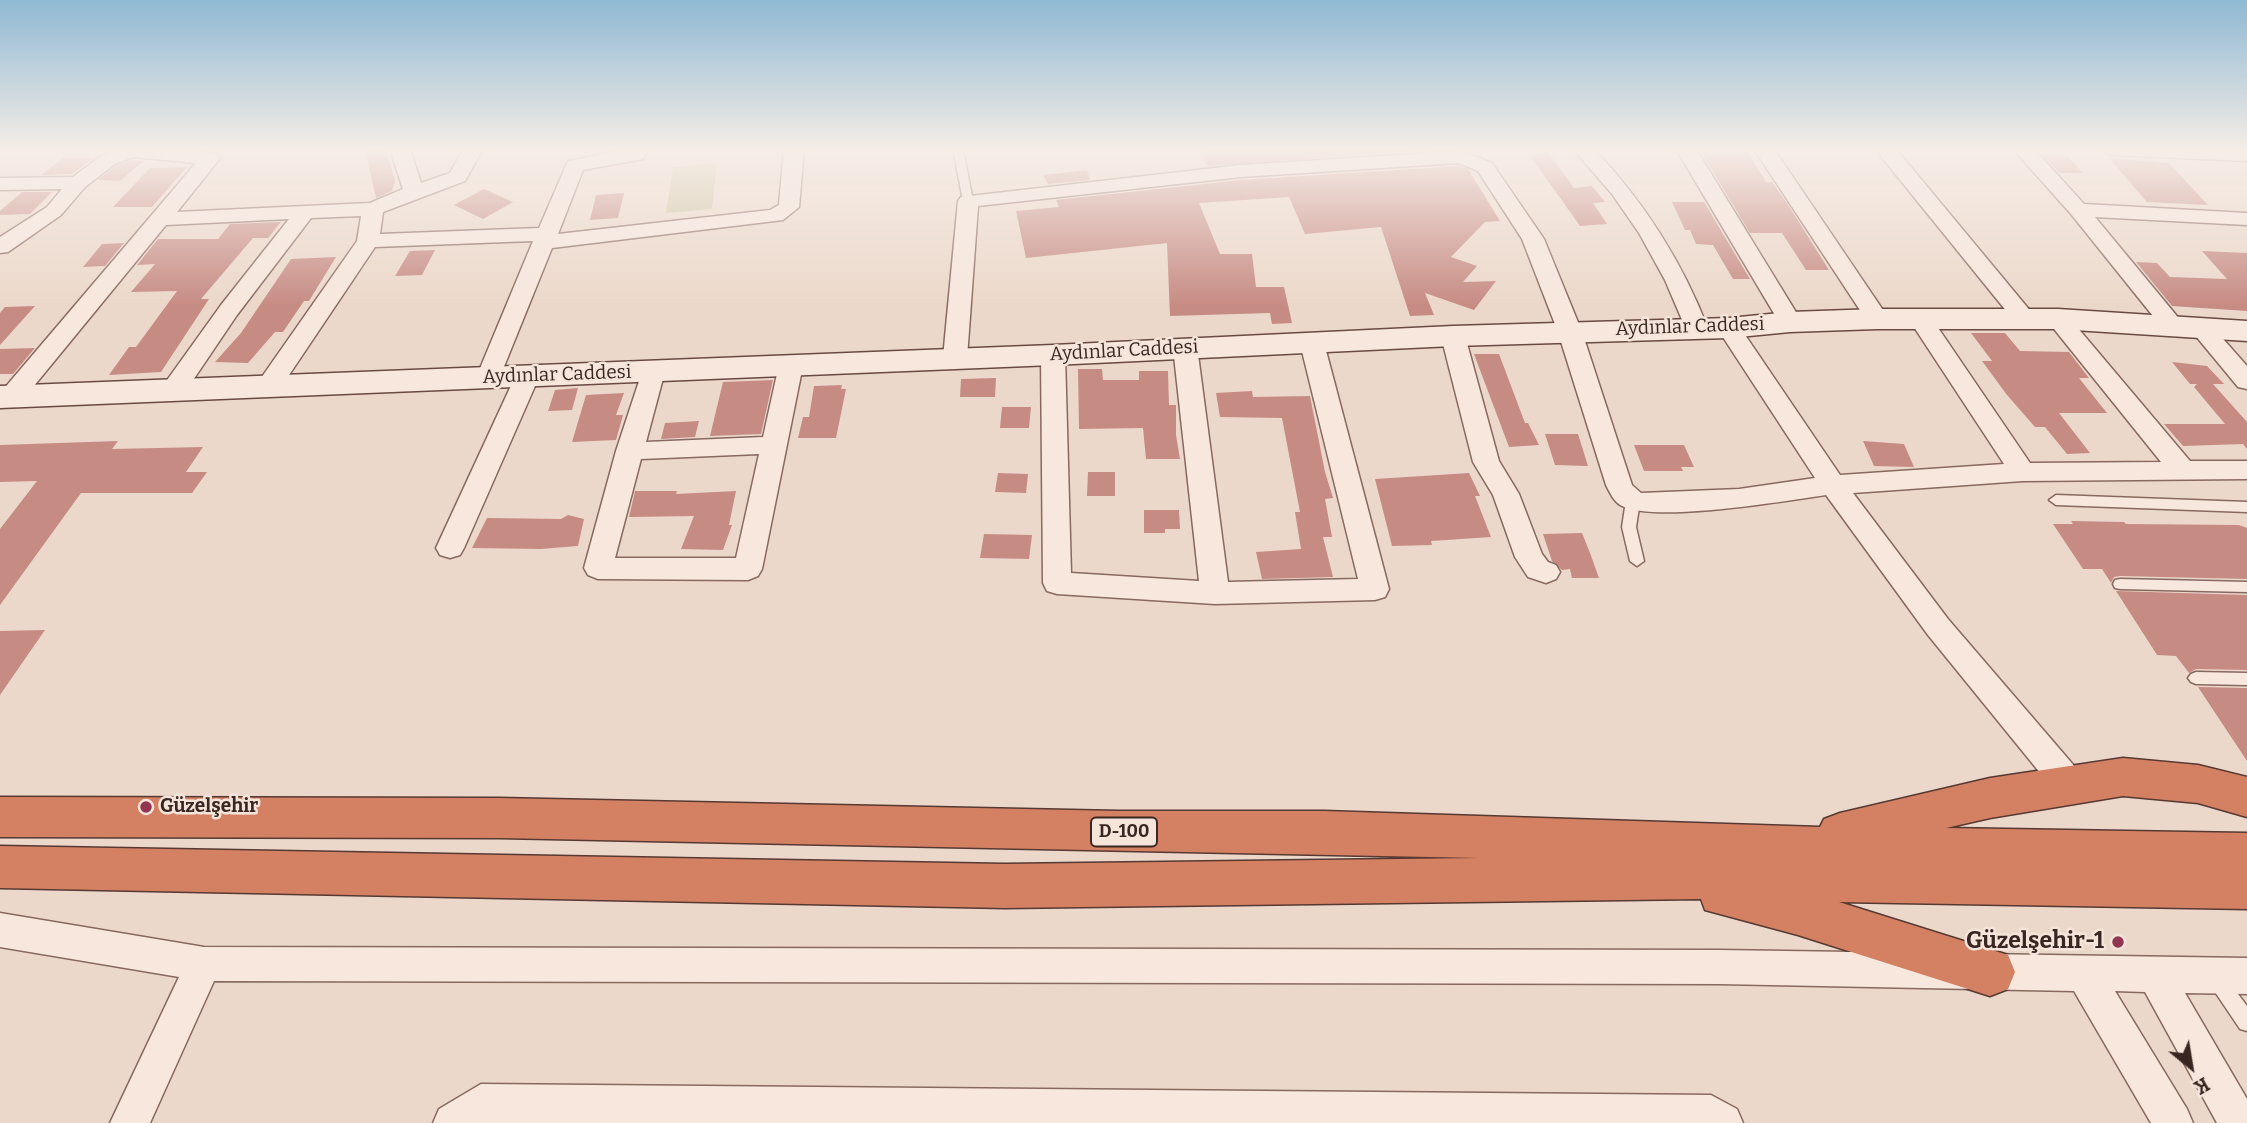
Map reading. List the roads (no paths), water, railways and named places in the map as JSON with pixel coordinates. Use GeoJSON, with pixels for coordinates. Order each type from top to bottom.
{"type":"FeatureCollection","features":[{"type":"Feature","properties":{"kind":"highway"},"geometry":{"type":"LineString","coordinates":[[1785,847],[1990,798],[2123,776],[2198,784],[2247,797]]}},
{"type":"Feature","properties":{"kind":"highway","name":"D-100"},"geometry":{"type":"LineString","coordinates":[[0,817],[499,818],[1119,832],[1324,832],[1785,847],[2247,854]]}},
{"type":"Feature","properties":{"kind":"highway"},"geometry":{"type":"LineString","coordinates":[[6,875],[1005,886],[1652,877],[2247,887]]}},
{"type":"Feature","properties":{"kind":"highway"},"geometry":{"type":"LineString","coordinates":[[1652,877],[1798,912],[1990,972]]}},
{"type":"Feature","properties":{"kind":"street"},"geometry":{"type":"LineString","coordinates":[[0,247],[54,211],[62,201]]}},
{"type":"Feature","properties":{"kind":"street"},"geometry":{"type":"LineString","coordinates":[[6,397],[174,201]]}},
{"type":"Feature","properties":{"kind":"street"},"geometry":{"type":"LineString","coordinates":[[160,219],[373,209],[391,201]]}},
{"type":"Feature","properties":{"kind":"street"},"geometry":{"type":"LineString","coordinates":[[488,378],[560,201]]}},
{"type":"Feature","properties":{"kind":"street"},"geometry":{"type":"LineString","coordinates":[[369,241],[545,238],[776,216],[789,207],[789,201]]}},
{"type":"Feature","properties":{"kind":"street"},"geometry":{"type":"LineString","coordinates":[[955,358],[968,201]]}},
{"type":"Feature","properties":{"kind":"street"},"geometry":{"type":"LineString","coordinates":[[1508,201],[1533,239],[1570,332],[1619,485],[1626,497],[1633,501],[1646,503],[1739,498],[1833,485],[2023,472],[2247,470]]}},
{"type":"Feature","properties":{"kind":"street"},"geometry":{"type":"LineString","coordinates":[[1626,201],[1654,235],[1682,288],[1696,329]]}},
{"type":"Feature","properties":{"kind":"street"},"geometry":{"type":"LineString","coordinates":[[1718,201],[1790,322]]}},
{"type":"Feature","properties":{"kind":"street"},"geometry":{"type":"LineString","coordinates":[[1799,201],[1877,319]]}},
{"type":"Feature","properties":{"kind":"street"},"geometry":{"type":"LineString","coordinates":[[1928,201],[2024,318]]}},
{"type":"Feature","properties":{"kind":"street"},"geometry":{"type":"LineString","coordinates":[[2070,201],[2188,327],[2247,381]]}},
{"type":"Feature","properties":{"kind":"street"},"geometry":{"type":"LineString","coordinates":[[268,387],[369,241],[373,209]]}},
{"type":"Feature","properties":{"kind":"street"},"geometry":{"type":"LineString","coordinates":[[174,389],[229,310],[307,210]]}},
{"type":"Feature","properties":{"kind":"street"},"geometry":{"type":"LineString","coordinates":[[2078,210],[2247,219]]}},
{"type":"Feature","properties":{"kind":"street"},"geometry":{"type":"LineString","coordinates":[[1920,318],[2023,472]]}},
{"type":"Feature","properties":{"kind":"street","name":"Aydınlar Caddesi"},"geometry":{"type":"LineString","coordinates":[[6,397],[1053,355],[1453,336],[1729,328],[1790,322],[1877,319],[2057,319],[2247,331]]}},
{"type":"Feature","properties":{"kind":"street"},"geometry":{"type":"LineString","coordinates":[[2057,319],[2183,471]]}},
{"type":"Feature","properties":{"kind":"street"},"geometry":{"type":"LineString","coordinates":[[1729,328],[1833,485],[1938,627],[2070,785]]}},
{"type":"Feature","properties":{"kind":"street"},"geometry":{"type":"LineString","coordinates":[[1453,336],[1486,462],[1506,494],[1529,557],[1538,570],[1546,572]]}},
{"type":"Feature","properties":{"kind":"street"},"geometry":{"type":"LineString","coordinates":[[1053,355],[1057,583],[1215,593],[1375,589],[1312,343]]}},
{"type":"Feature","properties":{"kind":"street"},"geometry":{"type":"LineString","coordinates":[[1185,347],[1215,593]]}},
{"type":"Feature","properties":{"kind":"street"},"geometry":{"type":"LineString","coordinates":[[653,371],[598,568],[748,569],[792,365]]}},
{"type":"Feature","properties":{"kind":"street"},"geometry":{"type":"LineString","coordinates":[[450,548],[527,377]]}},
{"type":"Feature","properties":{"kind":"street"},"geometry":{"type":"LineString","coordinates":[[629,452],[774,445]]}},
{"type":"Feature","properties":{"kind":"street"},"geometry":{"type":"LineString","coordinates":[[0,930],[204,964],[1719,967],[2231,976]]}},
{"type":"Feature","properties":{"kind":"street"},"geometry":{"type":"LineString","coordinates":[[130,1123],[204,964]]}},
{"type":"Feature","properties":{"kind":"street"},"geometry":{"type":"LineString","coordinates":[[2084,974],[2173,1123]]}},
{"type":"Feature","properties":{"kind":"street"},"geometry":{"type":"LineString","coordinates":[[2155,975],[2239,1123]]}},
{"type":"Feature","properties":{"kind":"street"},"geometry":{"type":"LineString","coordinates":[[474,1117],[1370,1118],[1711,1115],[1723,1123]]}},
{"type":"Feature","properties":{"kind":"lane"},"geometry":{"type":"LineString","coordinates":[[2056,500],[2247,507]]}},
{"type":"Feature","properties":{"kind":"lane"},"geometry":{"type":"LineString","coordinates":[[1633,501],[1629,527],[1637,561]]}},
{"type":"Feature","properties":{"kind":"lane"},"geometry":{"type":"LineString","coordinates":[[2120,584],[2247,587]]}},
{"type":"Feature","properties":{"kind":"lane"},"geometry":{"type":"LineString","coordinates":[[2196,678],[2247,679]]}},
{"type":"Feature","properties":{"kind":"lane"},"geometry":{"type":"LineString","coordinates":[[2231,976],[2247,1022]]}},
{"type":"Feature","properties":{"kind":"place","name":"Güzelşehir"},"geometry":{"type":"Point","coordinates":[146,807]}},
{"type":"Feature","properties":{"kind":"place","name":"Güzelşehir-1"},"geometry":{"type":"Point","coordinates":[2118,942]}}]}
